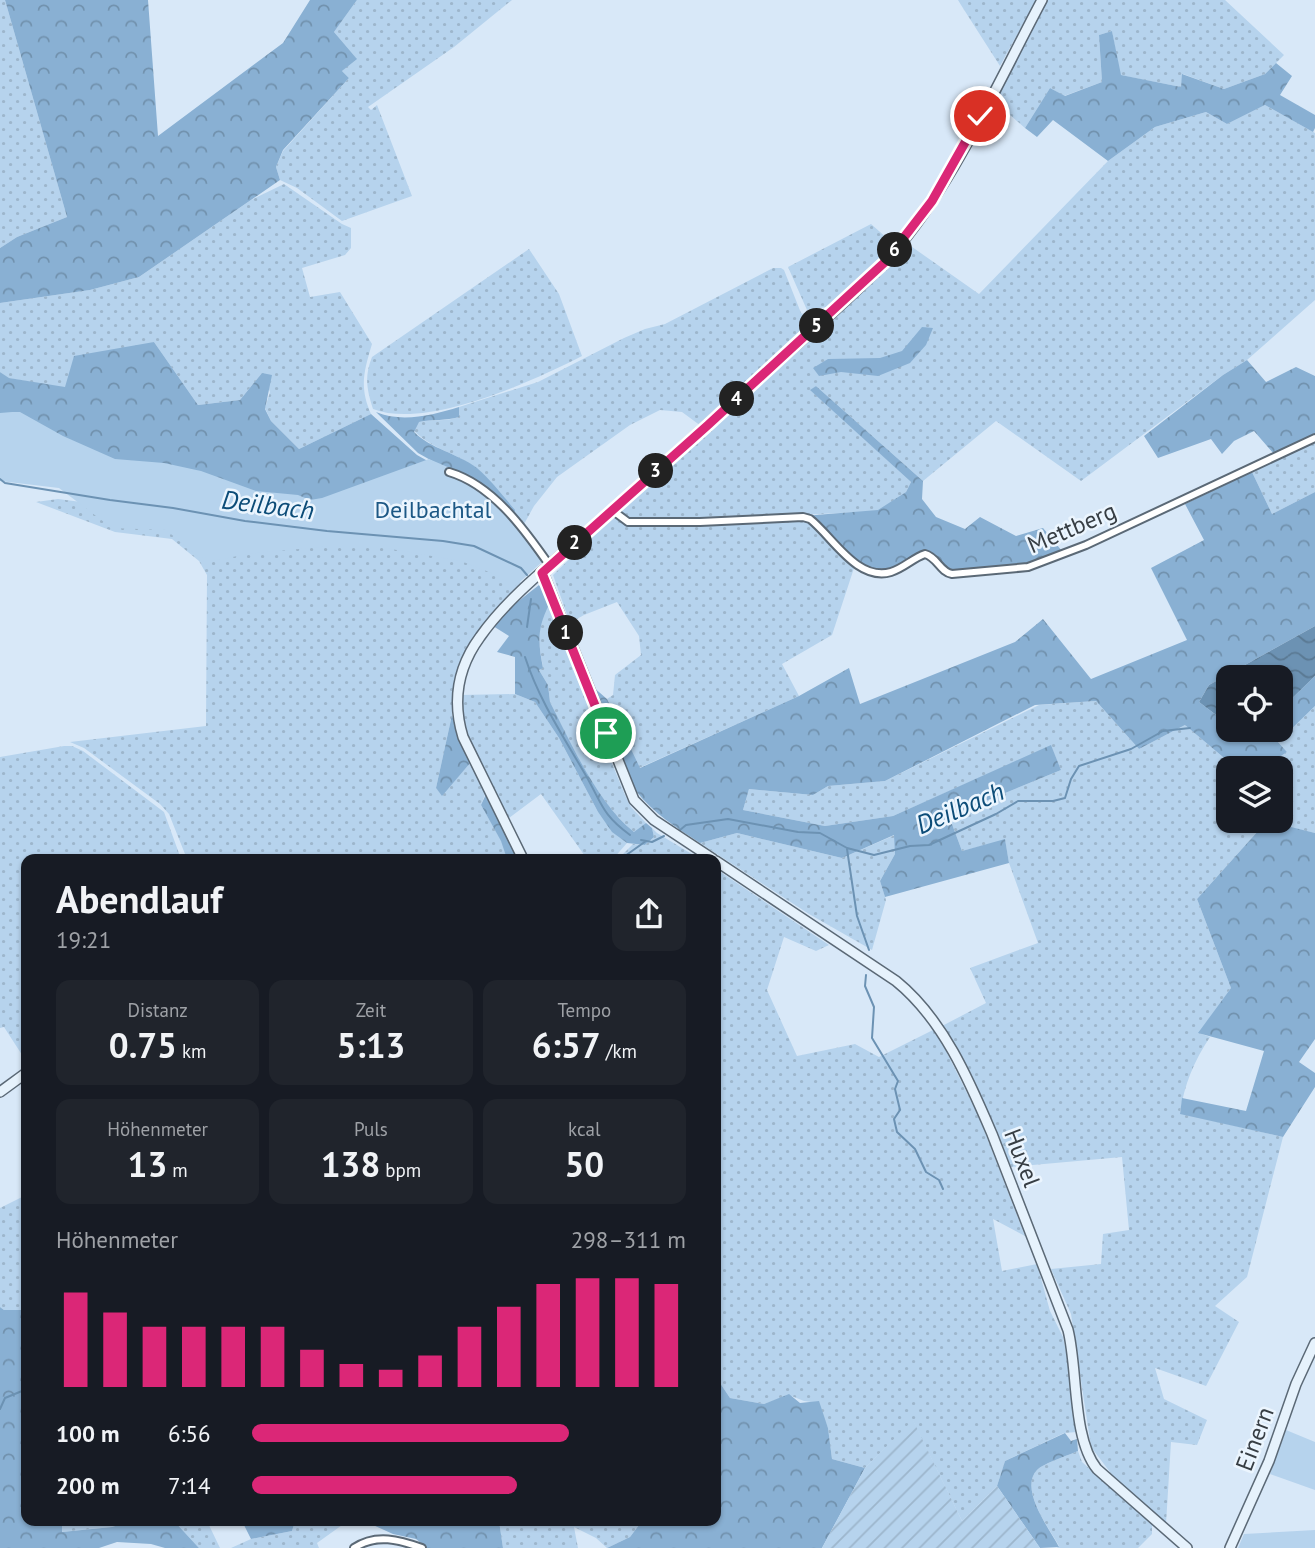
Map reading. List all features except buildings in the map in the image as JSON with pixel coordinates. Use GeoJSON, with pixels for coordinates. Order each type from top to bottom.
{"type":"FeatureCollection","features":[{"type":"Feature","properties":{"kind":"main road"},"geometry":{"type":"LineString","coordinates":[[521,854],[463,737],[458,720],[458,682],[479,638],[501,612],[546,570],[885,262],[932,201],[1042,0]]}},
{"type":"Feature","properties":{"kind":"main road","name":"Huxel"},"geometry":{"type":"LineString","coordinates":[[546,570],[634,800],[654,820],[705,854]]}},
{"type":"Feature","properties":{"kind":"main road","name":"Huxel"},"geometry":{"type":"LineString","coordinates":[[721,865],[897,981],[914,995],[936,1022],[979,1103],[1068,1330],[1085,1449],[1097,1469],[1182,1546]]}},
{"type":"Feature","properties":{"kind":"main road"},"geometry":{"type":"LineString","coordinates":[[0,1092],[21,1077]]}},
{"type":"Feature","properties":{"kind":"main road","name":"Einern"},"geometry":{"type":"LineString","coordinates":[[1230,1548],[1266,1468],[1296,1384],[1315,1343]]}},
{"type":"Feature","properties":{"kind":"street","name":"Mettberg"},"geometry":{"type":"LineString","coordinates":[[612,510],[628,522],[810,519],[844,556],[876,573],[894,572],[925,554],[930,555],[947,573],[952,574],[1022,569],[1086,545],[1315,438]]}},
{"type":"Feature","properties":{"kind":"street"},"geometry":{"type":"LineString","coordinates":[[449,472],[467,477],[525,530],[546,570]]}},
{"type":"Feature","properties":{"kind":"street"},"geometry":{"type":"LineString","coordinates":[[354,1548],[362,1543],[383,1538],[400,1539],[422,1548]]}},
{"type":"Feature","properties":{"kind":"green space"},"geometry":{"type":"Polygon","coordinates":[[[0,0],[5,0],[67,217],[17,237],[0,248],[0,0]]]}},
{"type":"Feature","properties":{"kind":"green space"},"geometry":{"type":"Polygon","coordinates":[[[5,0],[148,0],[158,136],[283,43],[310,0],[357,0],[334,32],[357,59],[342,71],[349,78],[283,150],[276,167],[280,180],[139,277],[90,290],[0,303],[0,248],[17,237],[67,217],[5,0]]]}},
{"type":"Feature","properties":{"kind":"green space"},"geometry":{"type":"Polygon","coordinates":[[[357,0],[512,0],[454,47],[368,107],[371,110],[377,105],[412,196],[342,221],[297,188],[280,180],[276,167],[283,151],[349,78],[342,71],[356,58],[334,32],[357,0]]]}},
{"type":"Feature","properties":{"kind":"green space"},"geometry":{"type":"Polygon","coordinates":[[[958,0],[1036,0],[1000,66],[961,5],[958,0]]]}},
{"type":"Feature","properties":{"kind":"green space"},"geometry":{"type":"Polygon","coordinates":[[[1047,0],[1225,0],[1284,55],[1265,74],[1224,89],[1183,74],[1181,87],[1120,75],[1112,31],[1099,35],[1102,82],[1064,96],[1050,88],[1025,128],[993,100],[1047,0]]]}},
{"type":"Feature","properties":{"kind":"green space"},"geometry":{"type":"Polygon","coordinates":[[[1112,31],[1121,75],[1181,87],[1182,74],[1224,89],[1265,74],[1276,63],[1292,76],[1280,95],[1315,115],[1315,128],[1313,132],[1265,105],[1227,124],[1206,112],[1155,127],[1108,161],[1053,120],[1037,137],[1025,128],[1050,88],[1065,96],[1102,82],[1099,35],[1112,31]]]}},
{"type":"Feature","properties":{"kind":"green space"},"geometry":{"type":"Polygon","coordinates":[[[1265,105],[1315,133],[1315,300],[1247,360],[1081,481],[996,421],[923,481],[816,386],[811,390],[911,482],[906,492],[878,511],[629,521],[617,511],[851,302],[905,242],[979,294],[1108,161],[1155,127],[1206,112],[1227,124],[1265,105]]]}},
{"type":"Feature","properties":{"kind":"green space"},"geometry":{"type":"Polygon","coordinates":[[[284,184],[351,228],[351,248],[345,255],[302,268],[310,297],[340,292],[372,344],[364,379],[365,395],[371,414],[299,449],[271,421],[265,408],[270,392],[262,373],[240,400],[198,405],[154,342],[65,388],[8,378],[0,372],[0,303],[90,290],[139,277],[251,200],[284,184]]]}},
{"type":"Feature","properties":{"kind":"green space"},"geometry":{"type":"Polygon","coordinates":[[[871,224],[888,239],[897,241],[874,267],[832,306],[807,310],[788,267],[871,224]]]}},
{"type":"Feature","properties":{"kind":"green space"},"geometry":{"type":"Polygon","coordinates":[[[529,249],[559,294],[582,356],[509,389],[450,408],[395,414],[373,409],[367,383],[372,357],[529,249]]]}},
{"type":"Feature","properties":{"kind":"green space"},"geometry":{"type":"Polygon","coordinates":[[[773,268],[784,270],[801,313],[807,316],[828,311],[701,426],[682,412],[660,410],[630,425],[557,477],[534,506],[523,526],[481,472],[414,431],[418,422],[459,417],[459,407],[538,382],[624,338],[665,324],[773,268]]]}},
{"type":"Feature","properties":{"kind":"green space"},"geometry":{"type":"Polygon","coordinates":[[[922,327],[933,328],[926,345],[910,363],[878,376],[841,372],[819,376],[813,368],[828,359],[880,358],[902,351],[922,327]]]}},
{"type":"Feature","properties":{"kind":"green space"},"geometry":{"type":"Polygon","coordinates":[[[154,342],[198,405],[240,400],[262,373],[272,375],[265,409],[271,421],[299,449],[371,414],[417,455],[449,473],[355,511],[0,450],[0,372],[9,378],[65,387],[74,356],[154,342]]]}},
{"type":"Feature","properties":{"kind":"green space"},"geometry":{"type":"Polygon","coordinates":[[[1247,360],[1266,382],[1296,367],[1315,376],[1315,434],[1274,454],[1254,431],[1234,441],[1222,454],[1211,439],[1158,458],[1144,436],[1223,375],[1247,360]]]}},
{"type":"Feature","properties":{"kind":"green space"},"geometry":{"type":"Polygon","coordinates":[[[816,386],[923,481],[922,499],[936,517],[965,529],[980,517],[1016,536],[1043,528],[1062,551],[1024,566],[954,572],[941,566],[927,551],[893,570],[882,571],[857,562],[803,516],[878,510],[906,492],[911,482],[810,390],[816,386]]]}},
{"type":"Feature","properties":{"kind":"green space"},"geometry":{"type":"Polygon","coordinates":[[[459,407],[459,417],[419,422],[414,432],[428,443],[477,468],[515,510],[513,517],[475,481],[418,453],[376,412],[407,417],[459,407]]]}},
{"type":"Feature","properties":{"kind":"green space","name":"Deilbachtal"},"geometry":{"type":"Polygon","coordinates":[[[20,412],[63,436],[115,459],[164,463],[201,471],[256,491],[298,495],[310,500],[429,459],[464,474],[474,482],[533,536],[545,554],[542,562],[512,589],[507,582],[494,574],[461,561],[385,548],[331,546],[247,554],[218,560],[199,557],[166,530],[112,528],[59,488],[0,481],[0,413],[20,412]]]}},
{"type":"Feature","properties":{"kind":"green space"},"geometry":{"type":"Polygon","coordinates":[[[1315,442],[1315,492],[1272,514],[1252,472],[1315,442]]]}},
{"type":"Feature","properties":{"kind":"green space"},"geometry":{"type":"Polygon","coordinates":[[[1252,472],[1272,514],[1315,492],[1315,626],[1245,665],[1216,665],[1216,681],[1209,685],[1199,702],[1216,715],[1216,742],[1278,742],[1287,752],[1281,756],[1222,756],[1185,725],[1139,749],[1096,701],[1035,705],[885,781],[828,786],[813,795],[749,789],[743,810],[825,826],[893,816],[1051,745],[1061,770],[949,816],[962,851],[1005,839],[1009,863],[885,897],[880,881],[895,854],[894,835],[842,858],[737,833],[700,843],[650,806],[636,791],[622,768],[592,686],[607,699],[640,768],[799,696],[849,668],[860,704],[1015,642],[1043,619],[1091,679],[1187,640],[1151,568],[1204,540],[1185,504],[1252,472]]]}},
{"type":"Feature","properties":{"kind":"green space"},"geometry":{"type":"Polygon","coordinates":[[[58,499],[392,542],[515,572],[523,587],[490,619],[467,650],[456,677],[452,715],[436,788],[442,795],[471,762],[486,792],[481,805],[502,842],[506,854],[185,854],[169,814],[160,804],[84,748],[70,742],[206,726],[207,575],[199,561],[172,539],[115,532],[36,502],[58,499]]]}},
{"type":"Feature","properties":{"kind":"green space"},"geometry":{"type":"Polygon","coordinates":[[[615,515],[628,524],[803,518],[855,565],[832,635],[782,664],[799,696],[639,768],[607,699],[613,695],[615,675],[641,655],[639,636],[617,602],[570,623],[553,575],[615,515]]]}},
{"type":"Feature","properties":{"kind":"green space"},"geometry":{"type":"Polygon","coordinates":[[[539,585],[549,605],[541,628],[543,668],[539,670],[548,685],[550,702],[586,772],[609,806],[634,832],[646,823],[652,828],[654,837],[645,845],[627,843],[612,832],[598,812],[559,738],[535,702],[515,694],[515,657],[497,652],[509,636],[493,626],[511,607],[539,585]]]}},
{"type":"Feature","properties":{"kind":"green space"},"geometry":{"type":"Polygon","coordinates":[[[549,605],[625,795],[631,807],[646,823],[635,833],[597,790],[550,702],[548,685],[539,670],[543,667],[539,643],[540,627],[549,605]]]}},
{"type":"Feature","properties":{"kind":"green space"},"geometry":{"type":"Polygon","coordinates":[[[1315,676],[1315,706],[1293,727],[1293,697],[1315,676]]]}},
{"type":"Feature","properties":{"kind":"green space"},"geometry":{"type":"Polygon","coordinates":[[[515,694],[535,702],[559,738],[598,812],[612,831],[627,843],[617,854],[583,854],[541,794],[509,818],[461,724],[460,695],[515,694]]]}},
{"type":"Feature","properties":{"kind":"green space"},"geometry":{"type":"Polygon","coordinates":[[[1096,701],[1139,749],[1185,725],[1222,756],[1216,756],[1216,833],[1256,833],[1197,899],[1231,988],[1199,1033],[1210,1037],[1190,1074],[1180,1113],[1283,1137],[1247,1277],[1215,1306],[1239,1322],[1206,1386],[1155,1368],[1164,1399],[1207,1420],[1197,1445],[1171,1442],[1166,1524],[1113,1476],[1091,1447],[1071,1314],[1051,1269],[1101,1264],[1103,1234],[1129,1230],[1122,1157],[1011,1167],[996,1129],[942,1026],[986,1003],[970,968],[1038,943],[1009,863],[1005,840],[962,851],[949,816],[1061,770],[1051,746],[893,816],[825,826],[743,810],[749,789],[813,795],[828,786],[885,781],[1039,705],[1096,701]]]}},
{"type":"Feature","properties":{"kind":"green space"},"geometry":{"type":"Polygon","coordinates":[[[1315,706],[1315,833],[1293,828],[1293,756],[1281,756],[1287,752],[1278,742],[1293,742],[1293,727],[1315,706]]]}},
{"type":"Feature","properties":{"kind":"green space"},"geometry":{"type":"Polygon","coordinates":[[[452,715],[459,738],[471,762],[442,796],[436,788],[452,715]]]}},
{"type":"Feature","properties":{"kind":"green space"},"geometry":{"type":"Polygon","coordinates":[[[64,746],[83,751],[164,812],[179,854],[21,854],[21,1053],[4,1027],[0,1028],[0,757],[64,746]]]}},
{"type":"Feature","properties":{"kind":"green space"},"geometry":{"type":"Polygon","coordinates":[[[487,792],[518,854],[505,854],[481,805],[487,792]]]}},
{"type":"Feature","properties":{"kind":"green space"},"geometry":{"type":"Polygon","coordinates":[[[652,828],[692,854],[623,854],[633,844],[645,845],[654,837],[652,828]]]}},
{"type":"Feature","properties":{"kind":"green space"},"geometry":{"type":"Polygon","coordinates":[[[1293,828],[1315,833],[1315,1039],[1299,1062],[1315,1073],[1315,1087],[1283,1137],[1180,1114],[1182,1098],[1246,1111],[1264,1051],[1198,1033],[1231,988],[1197,899],[1256,833],[1293,833],[1293,828]]]}},
{"type":"Feature","properties":{"kind":"green space"},"geometry":{"type":"Polygon","coordinates":[[[737,833],[842,858],[895,835],[895,854],[880,881],[886,900],[872,950],[809,914],[721,857],[721,854],[700,843],[737,833]]]}},
{"type":"Feature","properties":{"kind":"green space"},"geometry":{"type":"Polygon","coordinates":[[[721,872],[829,945],[816,951],[784,937],[767,990],[797,1056],[855,1044],[879,1057],[935,1029],[979,1117],[1025,1236],[993,1219],[1002,1271],[1037,1264],[1050,1311],[1063,1337],[1071,1376],[1077,1432],[1064,1433],[1005,1461],[997,1486],[962,1521],[913,1421],[865,1468],[832,1459],[828,1428],[818,1403],[789,1395],[764,1404],[730,1398],[721,1384],[721,872]]]}},
{"type":"Feature","properties":{"kind":"green space"},"geometry":{"type":"Polygon","coordinates":[[[21,1198],[21,1310],[4,1310],[0,1307],[0,1208],[21,1198]]]}},
{"type":"Feature","properties":{"kind":"green space"},"geometry":{"type":"Polygon","coordinates":[[[0,1307],[4,1310],[21,1310],[21,1526],[62,1526],[62,1532],[115,1526],[179,1526],[199,1548],[165,1548],[151,1544],[117,1542],[99,1548],[0,1548],[0,1307]]]}},
{"type":"Feature","properties":{"kind":"green space"},"geometry":{"type":"Polygon","coordinates":[[[721,1384],[730,1398],[764,1404],[789,1394],[800,1403],[819,1401],[828,1428],[832,1459],[865,1468],[822,1548],[607,1548],[630,1537],[638,1526],[721,1526],[721,1384]]]}},
{"type":"Feature","properties":{"kind":"green space"},"geometry":{"type":"Polygon","coordinates":[[[913,1420],[962,1521],[997,1486],[1040,1548],[822,1548],[865,1468],[913,1420]]]}},
{"type":"Feature","properties":{"kind":"green space"},"geometry":{"type":"Polygon","coordinates":[[[1286,1430],[1315,1442],[1315,1490],[1270,1474],[1286,1430]]]}},
{"type":"Feature","properties":{"kind":"green space"},"geometry":{"type":"Polygon","coordinates":[[[1065,1433],[1071,1441],[1077,1439],[1078,1451],[1040,1467],[1032,1478],[1033,1498],[1059,1547],[1040,1548],[997,1486],[1005,1461],[1065,1433]]]}},
{"type":"Feature","properties":{"kind":"green space"},"geometry":{"type":"Polygon","coordinates":[[[1078,1451],[1082,1462],[1152,1524],[1152,1534],[1138,1548],[1057,1548],[1059,1546],[1033,1498],[1032,1478],[1040,1467],[1078,1451]]]}},
{"type":"Feature","properties":{"kind":"green space"},"geometry":{"type":"Polygon","coordinates":[[[62,1526],[115,1526],[112,1527],[61,1532],[62,1526]]]}},
{"type":"Feature","properties":{"kind":"green space"},"geometry":{"type":"Polygon","coordinates":[[[179,1526],[209,1526],[220,1548],[199,1548],[179,1526]]]}},
{"type":"Feature","properties":{"kind":"green space"},"geometry":{"type":"Polygon","coordinates":[[[244,1526],[294,1526],[292,1531],[251,1539],[244,1526]]]}},
{"type":"Feature","properties":{"kind":"green space"},"geometry":{"type":"Polygon","coordinates":[[[294,1526],[341,1526],[317,1543],[319,1548],[231,1548],[251,1539],[292,1531],[294,1526]]]}},
{"type":"Feature","properties":{"kind":"green space"},"geometry":{"type":"Polygon","coordinates":[[[375,1526],[500,1526],[503,1548],[427,1548],[416,1539],[393,1534],[375,1526]]]}},
{"type":"Feature","properties":{"kind":"green space"},"geometry":{"type":"Polygon","coordinates":[[[500,1526],[638,1526],[630,1537],[607,1548],[596,1538],[574,1527],[578,1548],[503,1548],[500,1526]]]}},
{"type":"Feature","properties":{"kind":"green space"},"geometry":{"type":"Polygon","coordinates":[[[1315,1530],[1315,1548],[1238,1548],[1244,1534],[1315,1530]]]}},
{"type":"Feature","properties":{"kind":"water"},"geometry":{"type":"Polygon","coordinates":[[[1315,626],[1315,676],[1293,697],[1293,665],[1245,665],[1315,626]]]}},
{"type":"Feature","properties":{"kind":"water"},"geometry":{"type":"Polygon","coordinates":[[[1216,681],[1216,715],[1199,702],[1209,685],[1216,681]]]}},
{"type":"Feature","properties":{"kind":"waterway","name":"Deilbach"},"geometry":{"type":"LineString","coordinates":[[0,479],[5,483],[245,521],[474,546],[521,568],[527,575]]}},
{"type":"Feature","properties":{"kind":"waterway","name":"Deilbach"},"geometry":{"type":"LineString","coordinates":[[527,627],[531,599]]}},
{"type":"Feature","properties":{"kind":"waterway","name":"Deilbach"},"geometry":{"type":"LineString","coordinates":[[525,657],[544,703],[603,808],[613,821],[630,835]]}},
{"type":"Feature","properties":{"kind":"waterway","name":"Deilbach"},"geometry":{"type":"LineString","coordinates":[[680,830],[686,825],[728,819],[798,832],[820,833],[847,848],[874,855],[910,846],[929,845],[1018,801],[1053,801],[1065,798],[1071,779],[1079,766],[1131,749],[1163,731],[1190,728]]}},
{"type":"Feature","properties":{"kind":"waterway","name":"Deilbach"},"geometry":{"type":"LineString","coordinates":[[641,840],[652,842],[664,836]]}},
{"type":"Feature","properties":{"kind":"waterway"},"geometry":{"type":"LineString","coordinates":[[628,854],[646,841]]}},
{"type":"Feature","properties":{"kind":"waterway"},"geometry":{"type":"LineString","coordinates":[[847,849],[857,916],[869,950]]}},
{"type":"Feature","properties":{"kind":"waterway"},"geometry":{"type":"LineString","coordinates":[[866,975],[865,986],[874,1007],[872,1038],[898,1081],[895,1089],[900,1110],[894,1119],[897,1132],[915,1149],[926,1172],[939,1180],[943,1189]]}},
{"type":"Feature","properties":{"kind":"waterway"},"geometry":{"type":"LineString","coordinates":[[0,1409],[5,1398],[21,1391]]}},
{"type":"Feature","properties":{"kind":"route"},"geometry":{"type":"LineString","coordinates":[[606,733],[542,573],[833,312],[885,262],[932,201],[980,116]]}}]}
